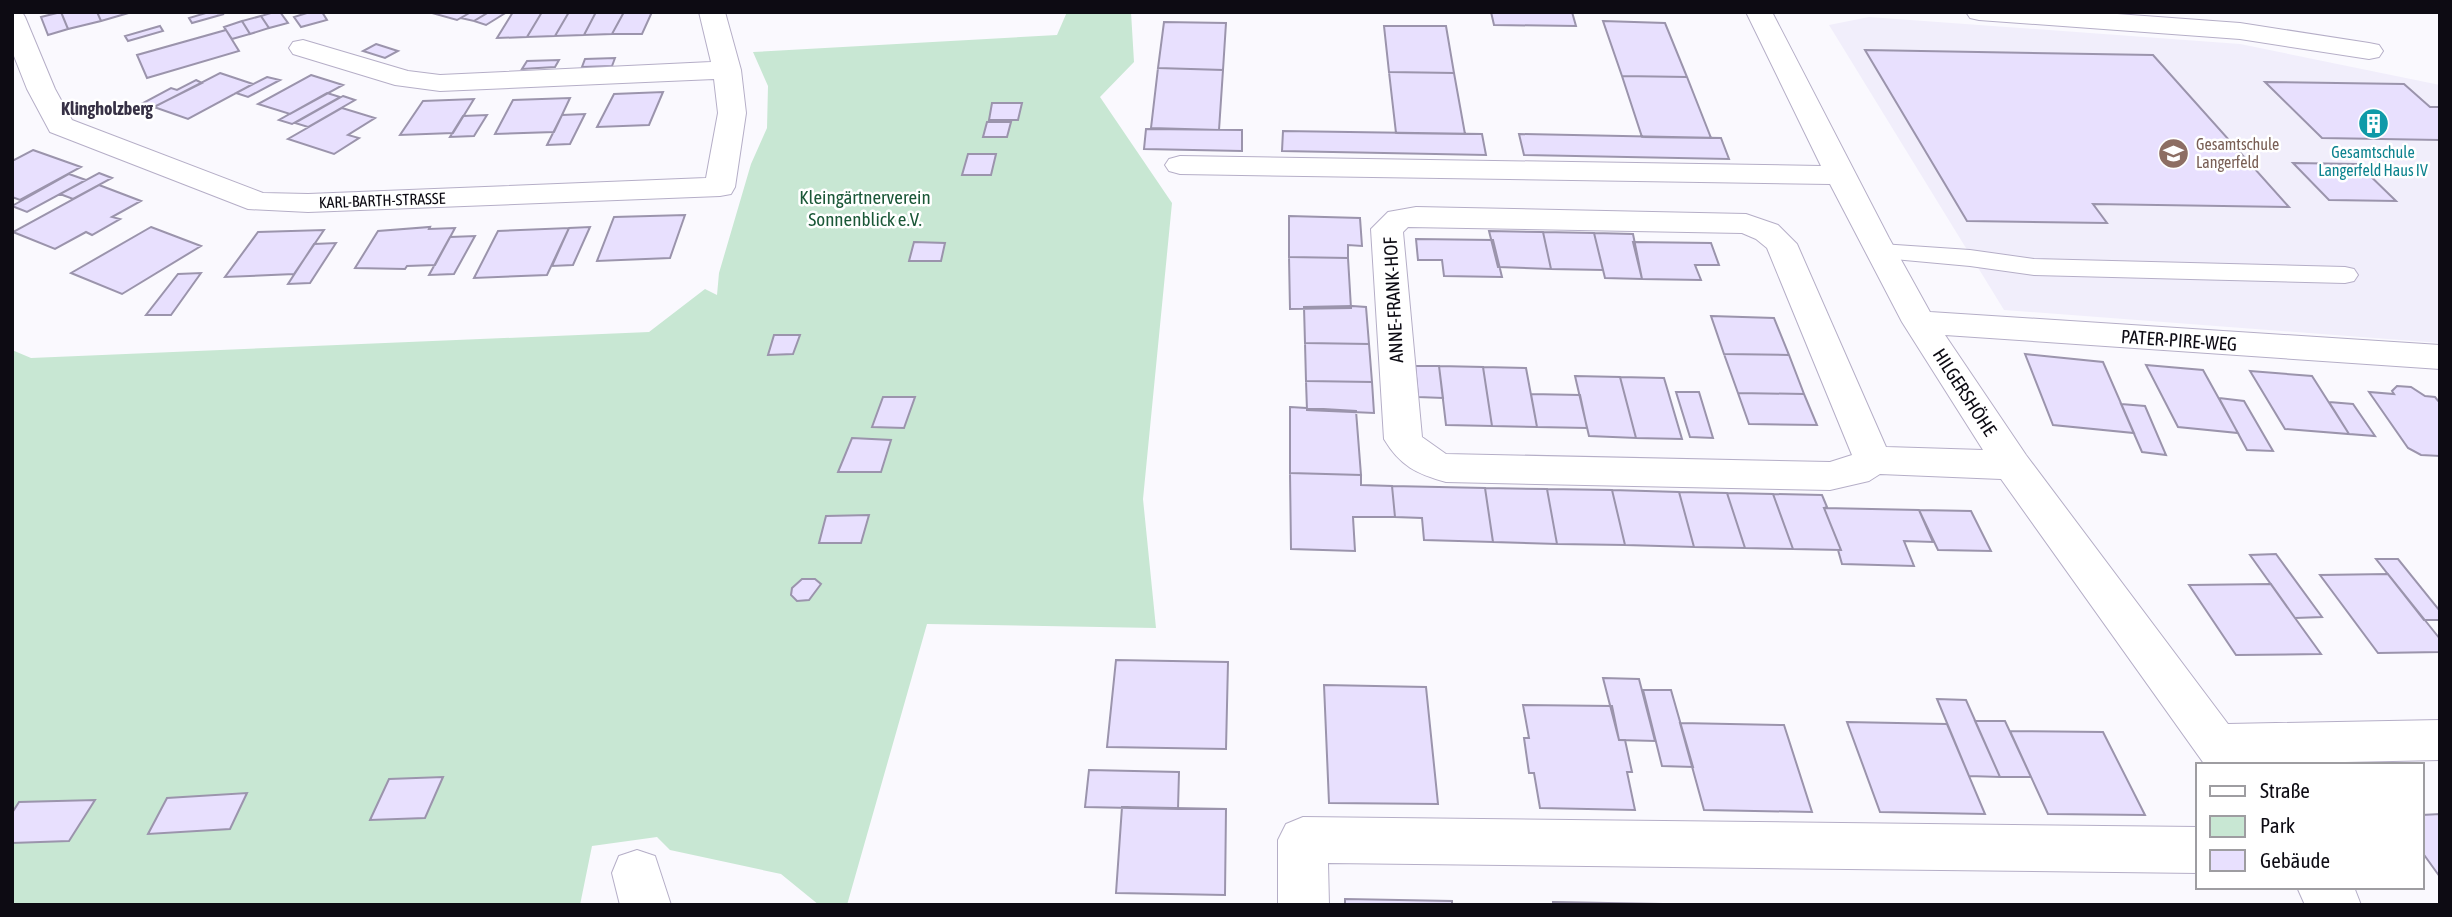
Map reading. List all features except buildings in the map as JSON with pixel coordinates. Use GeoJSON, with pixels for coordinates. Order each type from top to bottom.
{"type":"FeatureCollection","features":[{"type":"Feature","properties":{"kind":"street","name":"KARL-BARTH-STRASSE"},"geometry":{"type":"LineString","coordinates":[[12,17],[60,127],[259,202],[308,203],[720,187],[732,113],[727,70],[712,12]]}},
{"type":"Feature","properties":{"kind":"street","name":"HILGERSHÖHE"},"geometry":{"type":"LineString","coordinates":[[1759,12],[1919,322],[2012,465],[2225,754]]}},
{"type":"Feature","properties":{"kind":"street"},"geometry":{"type":"LineString","coordinates":[[1979,12],[2240,31],[2369,51]]}},
{"type":"Feature","properties":{"kind":"street"},"geometry":{"type":"LineString","coordinates":[[303,48],[405,79],[440,83],[727,70]]}},
{"type":"Feature","properties":{"kind":"street"},"geometry":{"type":"LineString","coordinates":[[1180,165],[1841,175]]}},
{"type":"Feature","properties":{"kind":"street","name":"ANNE-FRANK-HOF"},"geometry":{"type":"LineString","coordinates":[[1873,460],[1781,244],[1767,232],[1746,224],[1416,217],[1399,219],[1387,229],[1403,439],[1412,454],[1429,464],[1446,468],[1829,476],[1855,471],[1873,460],[2012,465]]}},
{"type":"Feature","properties":{"kind":"street","name":"PATER-PIRE-WEG"},"geometry":{"type":"LineString","coordinates":[[1919,322],[2440,357]]}},
{"type":"Feature","properties":{"kind":"street"},"geometry":{"type":"LineString","coordinates":[[2225,754],[2440,740]]}},
{"type":"Feature","properties":{"kind":"street"},"geometry":{"type":"LineString","coordinates":[[1304,905],[1303,840],[2196,850]]}},
{"type":"Feature","properties":{"kind":"street"},"geometry":{"type":"LineString","coordinates":[[2324,889],[2336,905]]}},
{"type":"Feature","properties":{"kind":"lane"},"geometry":{"type":"LineString","coordinates":[[1881,252],[1970,258],[2034,267],[2344,275]]}},
{"type":"Feature","properties":{"kind":"shaded area","name":"Gesamtschule Langerfeld"},"geometry":{"type":"Polygon","coordinates":[[[1869,17],[2240,44],[2440,85],[2440,343],[2004,310],[1829,25],[1869,17]]]}},
{"type":"Feature","properties":{"kind":"green space","name":"Kleingärtnerverein Sonnenblick e.V."},"geometry":{"type":"Polygon","coordinates":[[[1067,12],[1131,12],[1134,62],[1100,97],[1172,203],[1143,499],[1156,628],[927,624],[847,905],[819,905],[781,874],[670,850],[657,837],[592,846],[580,905],[12,905],[12,350],[31,358],[649,332],[705,289],[717,295],[719,273],[751,164],[767,128],[768,86],[753,52],[1057,35],[1067,12]]]}},
{"type":"Feature","properties":{"kind":"place","name":"Gesamtschule Langerfeld Haus IV"},"geometry":{"type":"Point","coordinates":[2373,123]}},
{"type":"Feature","properties":{"kind":"place","name":"Gesamtschule Langerfeld"},"geometry":{"type":"Point","coordinates":[2173,153]}},
{"type":"Feature","properties":{"kind":"district","name":"Klingholzberg"},"geometry":{"type":"Point","coordinates":[107,108]}}]}
